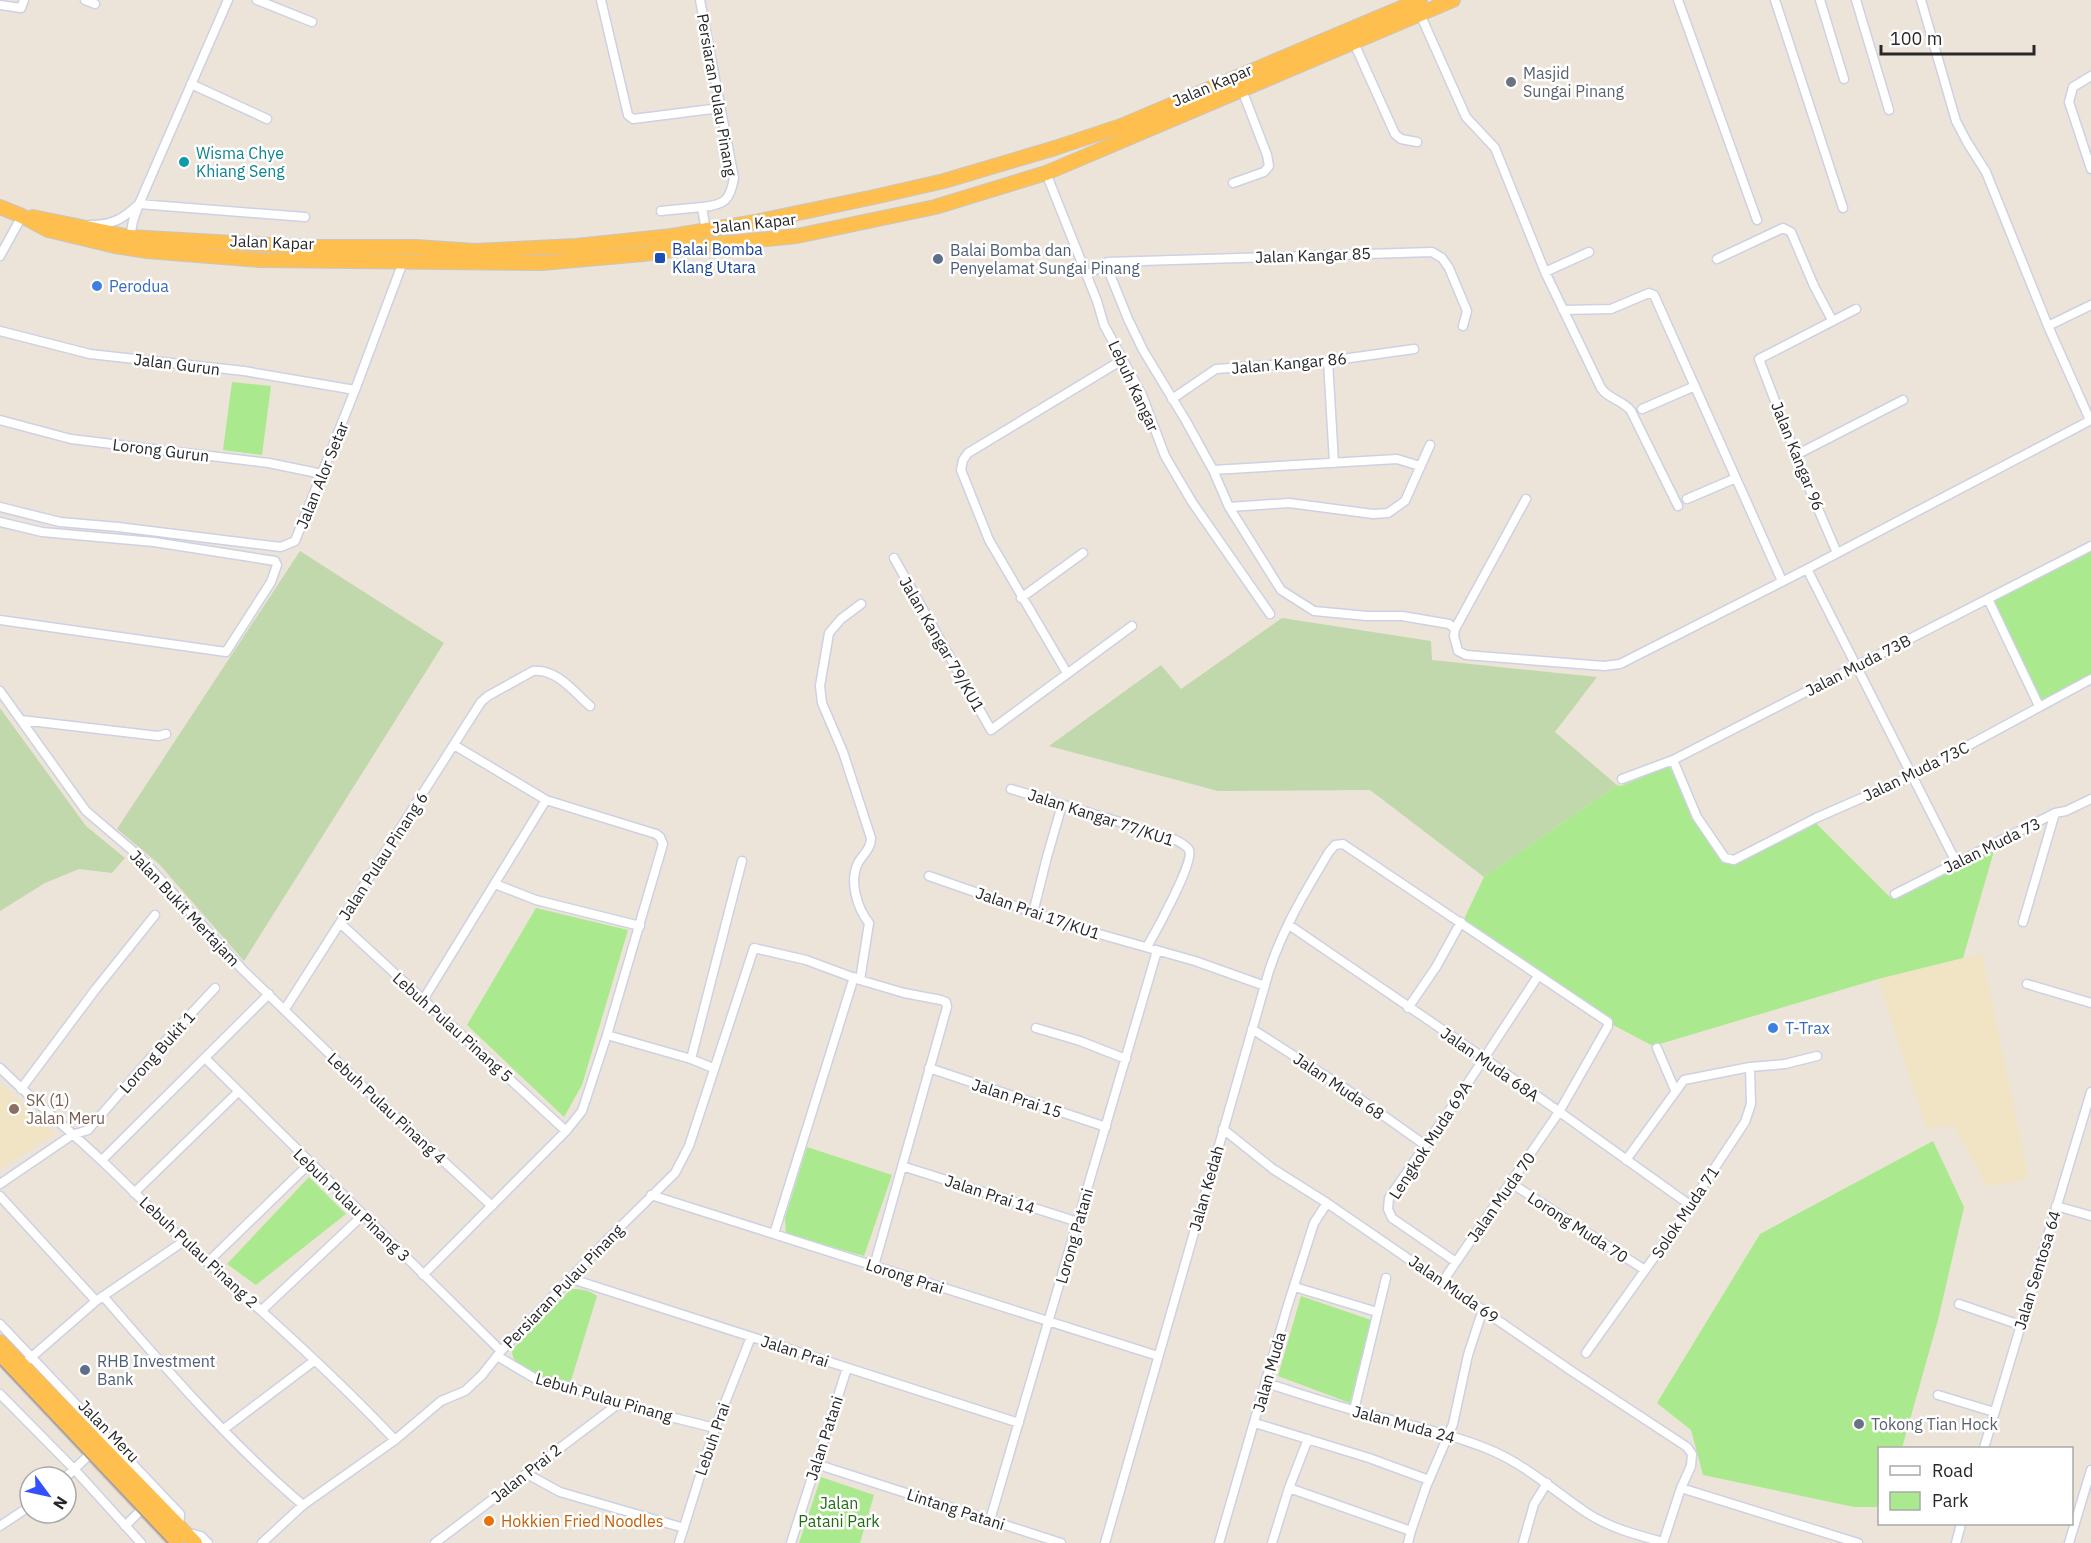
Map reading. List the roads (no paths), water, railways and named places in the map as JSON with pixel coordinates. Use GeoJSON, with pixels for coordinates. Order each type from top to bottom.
{"type":"FeatureCollection","features":[{"type":"Feature","properties":{"kind":"highway","name":"Jalan Kapar"},"geometry":{"type":"LineString","coordinates":[[22,216],[130,237],[306,247],[416,247],[475,251],[615,242],[706,231],[944,181],[1074,142],[1121,126],[1420,7],[1453,0]]}},
{"type":"Feature","properties":{"kind":"highway","name":"Jalan Kapar"},"geometry":{"type":"LineString","coordinates":[[0,207],[48,230],[115,246],[147,251],[259,260],[542,263],[776,239],[935,207],[1046,173],[1354,43],[1420,7]]}},
{"type":"Feature","properties":{"kind":"highway","name":"Jalan Meru"},"geometry":{"type":"LineString","coordinates":[[0,1342],[27,1361],[179,1534]]}},
{"type":"Feature","properties":{"kind":"highway","name":"Jalan Meru"},"geometry":{"type":"LineString","coordinates":[[0,1356],[143,1508],[195,1543]]}},
{"type":"Feature","properties":{"kind":"street"},"geometry":{"type":"LineString","coordinates":[[85,0],[95,4]]}},
{"type":"Feature","properties":{"kind":"street"},"geometry":{"type":"LineString","coordinates":[[130,237],[139,204],[228,0]]}},
{"type":"Feature","properties":{"kind":"street"},"geometry":{"type":"LineString","coordinates":[[257,0],[277,3],[312,22]]}},
{"type":"Feature","properties":{"kind":"street"},"geometry":{"type":"LineString","coordinates":[[601,0],[628,116],[633,119],[720,108]]}},
{"type":"Feature","properties":{"kind":"street","name":"Persiaran Pulau Pinang"},"geometry":{"type":"LineString","coordinates":[[699,0],[734,178],[729,196],[722,204],[702,207]]}},
{"type":"Feature","properties":{"kind":"street"},"geometry":{"type":"LineString","coordinates":[[1678,0],[1757,220]]}},
{"type":"Feature","properties":{"kind":"street"},"geometry":{"type":"LineString","coordinates":[[1775,0],[1843,208]]}},
{"type":"Feature","properties":{"kind":"street"},"geometry":{"type":"LineString","coordinates":[[1820,0],[1844,79]]}},
{"type":"Feature","properties":{"kind":"street"},"geometry":{"type":"LineString","coordinates":[[1856,0],[1889,110]]}},
{"type":"Feature","properties":{"kind":"street"},"geometry":{"type":"LineString","coordinates":[[1526,499],[1455,628],[1454,636],[1458,651],[1466,655],[1612,666],[1807,569],[2090,420],[2048,326],[1986,172],[1966,142],[1956,121],[1921,0]]}},
{"type":"Feature","properties":{"kind":"street"},"geometry":{"type":"LineString","coordinates":[[0,5],[23,4]]}},
{"type":"Feature","properties":{"kind":"street"},"geometry":{"type":"LineString","coordinates":[[1420,7],[1466,117],[1495,148],[1545,272],[1605,394],[1627,405],[1631,411],[1678,506]]}},
{"type":"Feature","properties":{"kind":"street"},"geometry":{"type":"LineString","coordinates":[[1354,43],[1395,134],[1401,139],[1417,142]]}},
{"type":"Feature","properties":{"kind":"street"},"geometry":{"type":"LineString","coordinates":[[2091,76],[2073,87],[2069,102],[2091,168]]}},
{"type":"Feature","properties":{"kind":"street"},"geometry":{"type":"LineString","coordinates":[[191,84],[267,119]]}},
{"type":"Feature","properties":{"kind":"street"},"geometry":{"type":"LineString","coordinates":[[1233,183],[1264,172],[1269,166],[1242,90]]}},
{"type":"Feature","properties":{"kind":"street","name":"Lebuh Kangar"},"geometry":{"type":"LineString","coordinates":[[1046,173],[1087,275],[1104,325],[1142,395],[1165,456],[1192,502],[1270,614]]}},
{"type":"Feature","properties":{"kind":"street"},"geometry":{"type":"LineString","coordinates":[[69,225],[98,225],[115,222],[125,217],[139,204],[305,217]]}},
{"type":"Feature","properties":{"kind":"street"},"geometry":{"type":"LineString","coordinates":[[662,211],[702,207],[706,231]]}},
{"type":"Feature","properties":{"kind":"street"},"geometry":{"type":"LineString","coordinates":[[0,256],[22,216]]}},
{"type":"Feature","properties":{"kind":"street"},"geometry":{"type":"LineString","coordinates":[[1717,259],[1783,228],[1787,229],[1791,232],[1814,286],[1832,320],[1856,309]]}},
{"type":"Feature","properties":{"kind":"street","name":"Jalan Kangar 85"},"geometry":{"type":"LineString","coordinates":[[1108,262],[1432,252],[1442,258],[1449,268],[1467,311],[1463,326]]}},
{"type":"Feature","properties":{"kind":"street"},"geometry":{"type":"LineString","coordinates":[[1545,272],[1589,252]]}},
{"type":"Feature","properties":{"kind":"street","name":"Jalan Alor Setar"},"geometry":{"type":"LineString","coordinates":[[0,507],[60,522],[281,547],[295,541],[403,262]]}},
{"type":"Feature","properties":{"kind":"street"},"geometry":{"type":"LineString","coordinates":[[1087,275],[1108,262],[1109,272],[1143,350],[1213,470],[1229,507],[1281,590],[1314,611],[1367,616],[1402,616],[1449,624],[1455,628]]}},
{"type":"Feature","properties":{"kind":"street"},"geometry":{"type":"LineString","coordinates":[[1563,310],[1611,309],[1652,294],[1782,581]]}},
{"type":"Feature","properties":{"kind":"street"},"geometry":{"type":"LineString","coordinates":[[2048,326],[2091,305]]}},
{"type":"Feature","properties":{"kind":"street","name":"Jalan Kangar 96"},"geometry":{"type":"LineString","coordinates":[[1832,320],[1759,359],[1796,455],[1838,553]]}},
{"type":"Feature","properties":{"kind":"street","name":"Jalan Gurun"},"geometry":{"type":"LineString","coordinates":[[0,331],[90,354],[244,371],[355,390]]}},
{"type":"Feature","properties":{"kind":"street","name":"Jalan Kangar 86"},"geometry":{"type":"LineString","coordinates":[[1172,399],[1216,369],[1328,361],[1414,350]]}},
{"type":"Feature","properties":{"kind":"street"},"geometry":{"type":"LineString","coordinates":[[1122,360],[968,453],[963,460],[961,470],[975,510],[989,540],[1067,673],[1132,626]]}},
{"type":"Feature","properties":{"kind":"street"},"geometry":{"type":"LineString","coordinates":[[1328,361],[1334,463]]}},
{"type":"Feature","properties":{"kind":"street"},"geometry":{"type":"LineString","coordinates":[[1642,409],[1695,386]]}},
{"type":"Feature","properties":{"kind":"street"},"geometry":{"type":"LineString","coordinates":[[1796,455],[1903,400]]}},
{"type":"Feature","properties":{"kind":"street","name":"Lorong Gurun"},"geometry":{"type":"LineString","coordinates":[[0,420],[71,439],[268,463],[322,474]]}},
{"type":"Feature","properties":{"kind":"street"},"geometry":{"type":"LineString","coordinates":[[1229,507],[1289,503],[1373,514],[1388,513],[1405,501],[1430,445]]}},
{"type":"Feature","properties":{"kind":"street"},"geometry":{"type":"LineString","coordinates":[[1213,470],[1397,459],[1420,466]]}},
{"type":"Feature","properties":{"kind":"street"},"geometry":{"type":"LineString","coordinates":[[1687,499],[1736,478]]}},
{"type":"Feature","properties":{"kind":"street"},"geometry":{"type":"LineString","coordinates":[[0,522],[62,535],[154,542],[275,561],[277,565],[271,582],[226,652],[0,620]]}},
{"type":"Feature","properties":{"kind":"street","name":"Jalan Muda 73B"},"geometry":{"type":"LineString","coordinates":[[1622,779],[1673,760],[2091,546]]}},
{"type":"Feature","properties":{"kind":"street"},"geometry":{"type":"LineString","coordinates":[[1021,598],[1083,553]]}},
{"type":"Feature","properties":{"kind":"street","name":"Jalan Kangar 79/KU1"},"geometry":{"type":"LineString","coordinates":[[894,558],[991,730],[1067,673]]}},
{"type":"Feature","properties":{"kind":"street"},"geometry":{"type":"LineString","coordinates":[[1807,569],[1956,862]]}},
{"type":"Feature","properties":{"kind":"street"},"geometry":{"type":"LineString","coordinates":[[1988,599],[2039,706]]}},
{"type":"Feature","properties":{"kind":"street"},"geometry":{"type":"LineString","coordinates":[[774,1234],[857,979],[869,922],[864,917],[855,893],[855,872],[859,861],[871,846],[871,838],[843,752],[822,703],[820,686],[829,633],[841,619],[861,604]]}},
{"type":"Feature","properties":{"kind":"street","name":"Jalan Pulau Pinang 6"},"geometry":{"type":"LineString","coordinates":[[285,1009],[454,745],[488,696],[533,671],[542,670],[553,674],[590,706]]}},
{"type":"Feature","properties":{"kind":"street","name":"Jalan Muda 73C"},"geometry":{"type":"LineString","coordinates":[[1673,760],[1697,817],[1725,858],[1730,860],[1816,818],[1912,776],[2091,679]]}},
{"type":"Feature","properties":{"kind":"street","name":"Jalan Bukit Mertajam"},"geometry":{"type":"LineString","coordinates":[[0,691],[86,811],[140,857],[243,970],[285,1009]]}},
{"type":"Feature","properties":{"kind":"street"},"geometry":{"type":"LineString","coordinates":[[21,720],[158,736],[166,734]]}},
{"type":"Feature","properties":{"kind":"street"},"geometry":{"type":"LineString","coordinates":[[423,1275],[566,1131],[582,1111],[607,1035],[663,844],[656,834],[546,800],[454,745]]}},
{"type":"Feature","properties":{"kind":"street","name":"Jalan Kangar 77/KU1"},"geometry":{"type":"LineString","coordinates":[[1011,789],[1169,837],[1180,842],[1189,850],[1190,860],[1147,947]]}},
{"type":"Feature","properties":{"kind":"street","name":"Jalan Muda 73"},"geometry":{"type":"LineString","coordinates":[[1895,894],[2055,813],[2067,811],[2091,799]]}},
{"type":"Feature","properties":{"kind":"street"},"geometry":{"type":"LineString","coordinates":[[423,1000],[546,800]]}},
{"type":"Feature","properties":{"kind":"street"},"geometry":{"type":"LineString","coordinates":[[1033,913],[1062,805]]}},
{"type":"Feature","properties":{"kind":"street"},"geometry":{"type":"LineString","coordinates":[[2023,922],[2055,813]]}},
{"type":"Feature","properties":{"kind":"street","name":"Jalan Kedah"},"geometry":{"type":"LineString","coordinates":[[1107,1542],[1265,986],[1277,947],[1309,884],[1335,846],[1343,844],[1461,922]]}},
{"type":"Feature","properties":{"kind":"street"},"geometry":{"type":"LineString","coordinates":[[691,1059],[742,861]]}},
{"type":"Feature","properties":{"kind":"street","name":"Jalan Prai 17/KU1"},"geometry":{"type":"LineString","coordinates":[[929,876],[1078,928],[1195,961],[1265,986]]}},
{"type":"Feature","properties":{"kind":"street"},"geometry":{"type":"LineString","coordinates":[[495,884],[536,900],[640,926]]}},
{"type":"Feature","properties":{"kind":"street"},"geometry":{"type":"LineString","coordinates":[[21,1089],[155,915]]}},
{"type":"Feature","properties":{"kind":"street"},"geometry":{"type":"LineString","coordinates":[[1408,1008],[1436,967],[1461,922],[1538,976]]}},
{"type":"Feature","properties":{"kind":"street","name":"Lebuh Pulau Pinang 5"},"geometry":{"type":"LineString","coordinates":[[340,923],[566,1131]]}},
{"type":"Feature","properties":{"kind":"street","name":"Jalan Muda 68A"},"geometry":{"type":"LineString","coordinates":[[1289,925],[1484,1058],[1690,1205]]}},
{"type":"Feature","properties":{"kind":"street","name":"Persiaran Pulau Pinang"},"geometry":{"type":"LineString","coordinates":[[262,1543],[303,1506],[395,1440],[441,1401],[465,1391],[651,1195],[675,1173],[689,1146],[754,948],[806,960],[857,979]]}},
{"type":"Feature","properties":{"kind":"street","name":"Lorong Patani"},"geometry":{"type":"LineString","coordinates":[[990,1520],[1157,951]]}},
{"type":"Feature","properties":{"kind":"street","name":"Jalan Muda 70"},"geometry":{"type":"LineString","coordinates":[[1443,1281],[1559,1112],[1608,1026],[1605,1020],[1538,976]]}},
{"type":"Feature","properties":{"kind":"street","name":"Lengkok Muda 69A"},"geometry":{"type":"LineString","coordinates":[[1456,1262],[1392,1218],[1388,1209],[1389,1198],[1538,976]]}},
{"type":"Feature","properties":{"kind":"street"},"geometry":{"type":"LineString","coordinates":[[857,979],[904,993],[941,1000],[947,1007],[874,1266]]}},
{"type":"Feature","properties":{"kind":"street"},"geometry":{"type":"LineString","coordinates":[[2027,984],[2091,1003]]}},
{"type":"Feature","properties":{"kind":"street","name":"Lorong Bukit 1"},"geometry":{"type":"LineString","coordinates":[[0,1184],[72,1135],[88,1130],[215,988]]}},
{"type":"Feature","properties":{"kind":"street"},"geometry":{"type":"LineString","coordinates":[[102,1160],[269,994]]}},
{"type":"Feature","properties":{"kind":"street","name":"Lebuh Pulau Pinang 4"},"geometry":{"type":"LineString","coordinates":[[285,1009],[375,1098],[492,1206]]}},
{"type":"Feature","properties":{"kind":"street"},"geometry":{"type":"LineString","coordinates":[[1036,1028],[1080,1041],[1126,1059]]}},
{"type":"Feature","properties":{"kind":"street","name":"Jalan Muda 68"},"geometry":{"type":"LineString","coordinates":[[1252,1029],[1346,1089],[1425,1145]]}},
{"type":"Feature","properties":{"kind":"street"},"geometry":{"type":"LineString","coordinates":[[607,1035],[691,1059],[713,1068]]}},
{"type":"Feature","properties":{"kind":"street"},"geometry":{"type":"LineString","coordinates":[[1657,1048],[1675,1090]]}},
{"type":"Feature","properties":{"kind":"street"},"geometry":{"type":"LineString","coordinates":[[1626,1160],[1683,1080],[1750,1067],[1785,1064],[1817,1056]]}},
{"type":"Feature","properties":{"kind":"street","name":"Lebuh Pulau Pinang 3"},"geometry":{"type":"LineString","coordinates":[[205,1058],[499,1353]]}},
{"type":"Feature","properties":{"kind":"street","name":"Solok Muda 71"},"geometry":{"type":"LineString","coordinates":[[1588,1350],[1646,1270],[1749,1114],[1750,1067]]}},
{"type":"Feature","properties":{"kind":"street","name":"Lebuh Pulau Pinang 2"},"geometry":{"type":"LineString","coordinates":[[0,1068],[102,1160],[184,1241],[262,1310],[359,1402],[395,1440]]}},
{"type":"Feature","properties":{"kind":"street","name":"Jalan Prai 15"},"geometry":{"type":"LineString","coordinates":[[929,1068],[1106,1127]]}},
{"type":"Feature","properties":{"kind":"street"},"geometry":{"type":"LineString","coordinates":[[134,1192],[238,1092]]}},
{"type":"Feature","properties":{"kind":"street","name":"Jalan Sentosa 64"},"geometry":{"type":"LineString","coordinates":[[1985,1447],[2091,1092]]}},
{"type":"Feature","properties":{"kind":"street","name":"Jalan Muda 69"},"geometry":{"type":"LineString","coordinates":[[1223,1129],[1273,1169],[1327,1203],[1573,1372],[1687,1447],[1692,1454],[1692,1461],[1682,1488]]}},
{"type":"Feature","properties":{"kind":"street"},"geometry":{"type":"LineString","coordinates":[[208,1262],[310,1163]]}},
{"type":"Feature","properties":{"kind":"street","name":"Jalan Prai 14"},"geometry":{"type":"LineString","coordinates":[[902,1166],[1078,1222]]}},
{"type":"Feature","properties":{"kind":"street","name":"Lorong Muda 70"},"geometry":{"type":"LineString","coordinates":[[1511,1183],[1646,1270]]}},
{"type":"Feature","properties":{"kind":"street","name":"Lorong Prai"},"geometry":{"type":"LineString","coordinates":[[651,1195],[1158,1356]]}},
{"type":"Feature","properties":{"kind":"street"},"geometry":{"type":"LineString","coordinates":[[0,1196],[264,1472],[303,1506]]}},
{"type":"Feature","properties":{"kind":"street","name":"Jalan Muda"},"geometry":{"type":"LineString","coordinates":[[1219,1543],[1314,1223],[1327,1203]]}},
{"type":"Feature","properties":{"kind":"street"},"geometry":{"type":"LineString","coordinates":[[2056,1206],[2091,1216]]}},
{"type":"Feature","properties":{"kind":"street"},"geometry":{"type":"LineString","coordinates":[[262,1310],[363,1215]]}},
{"type":"Feature","properties":{"kind":"street"},"geometry":{"type":"LineString","coordinates":[[0,1324],[27,1361],[99,1299],[184,1241]]}},
{"type":"Feature","properties":{"kind":"street"},"geometry":{"type":"LineString","coordinates":[[1354,1410],[1386,1278]]}},
{"type":"Feature","properties":{"kind":"street","name":"Jalan Prai"},"geometry":{"type":"LineString","coordinates":[[572,1279],[1019,1423]]}},
{"type":"Feature","properties":{"kind":"street"},"geometry":{"type":"LineString","coordinates":[[1295,1287],[1377,1312]]}},
{"type":"Feature","properties":{"kind":"street"},"geometry":{"type":"LineString","coordinates":[[1959,1304],[2020,1325]]}},
{"type":"Feature","properties":{"kind":"street"},"geometry":{"type":"LineString","coordinates":[[1408,1543],[1429,1480],[1453,1424],[1468,1355],[1483,1309]]}},
{"type":"Feature","properties":{"kind":"street","name":"Lebuh Prai"},"geometry":{"type":"LineString","coordinates":[[679,1543],[715,1428],[751,1337]]}},
{"type":"Feature","properties":{"kind":"street","name":"Lebuh Pulau Pinang"},"geometry":{"type":"LineString","coordinates":[[499,1353],[540,1382],[567,1386],[618,1404],[715,1428]]}},
{"type":"Feature","properties":{"kind":"street"},"geometry":{"type":"LineString","coordinates":[[224,1429],[314,1361]]}},
{"type":"Feature","properties":{"kind":"street","name":"Jalan Patani"},"geometry":{"type":"LineString","coordinates":[[791,1543],[847,1368]]}},
{"type":"Feature","properties":{"kind":"street","name":"Jalan Muda 24"},"geometry":{"type":"LineString","coordinates":[[1266,1383],[1354,1410],[1449,1434],[1498,1454],[1547,1483],[1588,1514],[1617,1529],[1663,1543]]}},
{"type":"Feature","properties":{"kind":"street"},"geometry":{"type":"LineString","coordinates":[[0,1394],[70,1465]]}},
{"type":"Feature","properties":{"kind":"street"},"geometry":{"type":"LineString","coordinates":[[1938,1395],[1994,1412]]}},
{"type":"Feature","properties":{"kind":"street","name":"Jalan Prai 2"},"geometry":{"type":"LineString","coordinates":[[435,1543],[618,1404]]}},
{"type":"Feature","properties":{"kind":"street"},"geometry":{"type":"LineString","coordinates":[[1255,1423],[1308,1438],[1429,1480]]}},
{"type":"Feature","properties":{"kind":"street"},"geometry":{"type":"LineString","coordinates":[[1272,1543],[1308,1438]]}},
{"type":"Feature","properties":{"kind":"street"},"geometry":{"type":"LineString","coordinates":[[78,1467],[91,1453]]}},
{"type":"Feature","properties":{"kind":"street","name":"Lintang Patani"},"geometry":{"type":"LineString","coordinates":[[816,1464],[1061,1543]]}},
{"type":"Feature","properties":{"kind":"street"},"geometry":{"type":"LineString","coordinates":[[78,1473],[141,1543]]}},
{"type":"Feature","properties":{"kind":"street"},"geometry":{"type":"LineString","coordinates":[[527,1474],[560,1492],[684,1528]]}},
{"type":"Feature","properties":{"kind":"street"},"geometry":{"type":"LineString","coordinates":[[2069,1543],[2090,1475]]}},
{"type":"Feature","properties":{"kind":"street"},"geometry":{"type":"LineString","coordinates":[[1523,1543],[1534,1504],[1547,1483]]}},
{"type":"Feature","properties":{"kind":"street"},"geometry":{"type":"LineString","coordinates":[[1289,1488],[1411,1530]]}},
{"type":"Feature","properties":{"kind":"street"},"geometry":{"type":"LineString","coordinates":[[1663,1543],[1682,1488],[1858,1543]]}},
{"type":"Feature","properties":{"kind":"street"},"geometry":{"type":"LineString","coordinates":[[125,1526],[143,1508]]}},
{"type":"Feature","properties":{"kind":"street"},"geometry":{"type":"LineString","coordinates":[[0,1526],[18,1514]]}},
{"type":"Feature","properties":{"kind":"street"},"geometry":{"type":"LineString","coordinates":[[1956,1543],[1961,1525]]}},
{"type":"Feature","properties":{"kind":"street"},"geometry":{"type":"LineString","coordinates":[[179,1534],[201,1536],[208,1543]]}},
{"type":"Feature","properties":{"kind":"tram line"},"geometry":{"type":"LineString","coordinates":[[0,1365],[168,1543]]}},
{"type":"Feature","properties":{"kind":"place","name":"Masjid Sungai Pinang"},"geometry":{"type":"Point","coordinates":[1511,82]}},
{"type":"Feature","properties":{"kind":"place","name":"Wisma Chye Khiang Seng"},"geometry":{"type":"Point","coordinates":[184,162]}},
{"type":"Feature","properties":{"kind":"place","name":"Balai Bomba Klang Utara"},"geometry":{"type":"Point","coordinates":[660,258]}},
{"type":"Feature","properties":{"kind":"place","name":"Balai Bomba dan Penyelamat Sungai Pinang"},"geometry":{"type":"Point","coordinates":[938,259]}},
{"type":"Feature","properties":{"kind":"place","name":"Perodua"},"geometry":{"type":"Point","coordinates":[97,286]}},
{"type":"Feature","properties":{"kind":"place","name":"T-Trax"},"geometry":{"type":"Point","coordinates":[1773,1028]}},
{"type":"Feature","properties":{"kind":"place","name":"SK (1) Jalan Meru"},"geometry":{"type":"Point","coordinates":[14,1109]}},
{"type":"Feature","properties":{"kind":"place","name":"RHB Investment Bank"},"geometry":{"type":"Point","coordinates":[85,1370]}},
{"type":"Feature","properties":{"kind":"place","name":"Tokong Tian Hock"},"geometry":{"type":"Point","coordinates":[1859,1424]}},
{"type":"Feature","properties":{"kind":"place","name":"Hokkien Fried Noodles"},"geometry":{"type":"Point","coordinates":[489,1521]}},
{"type":"Feature","properties":{"kind":"park label","name":"Jalan Patani Park"},"geometry":{"type":"Point","coordinates":[839,1512]}}]}
